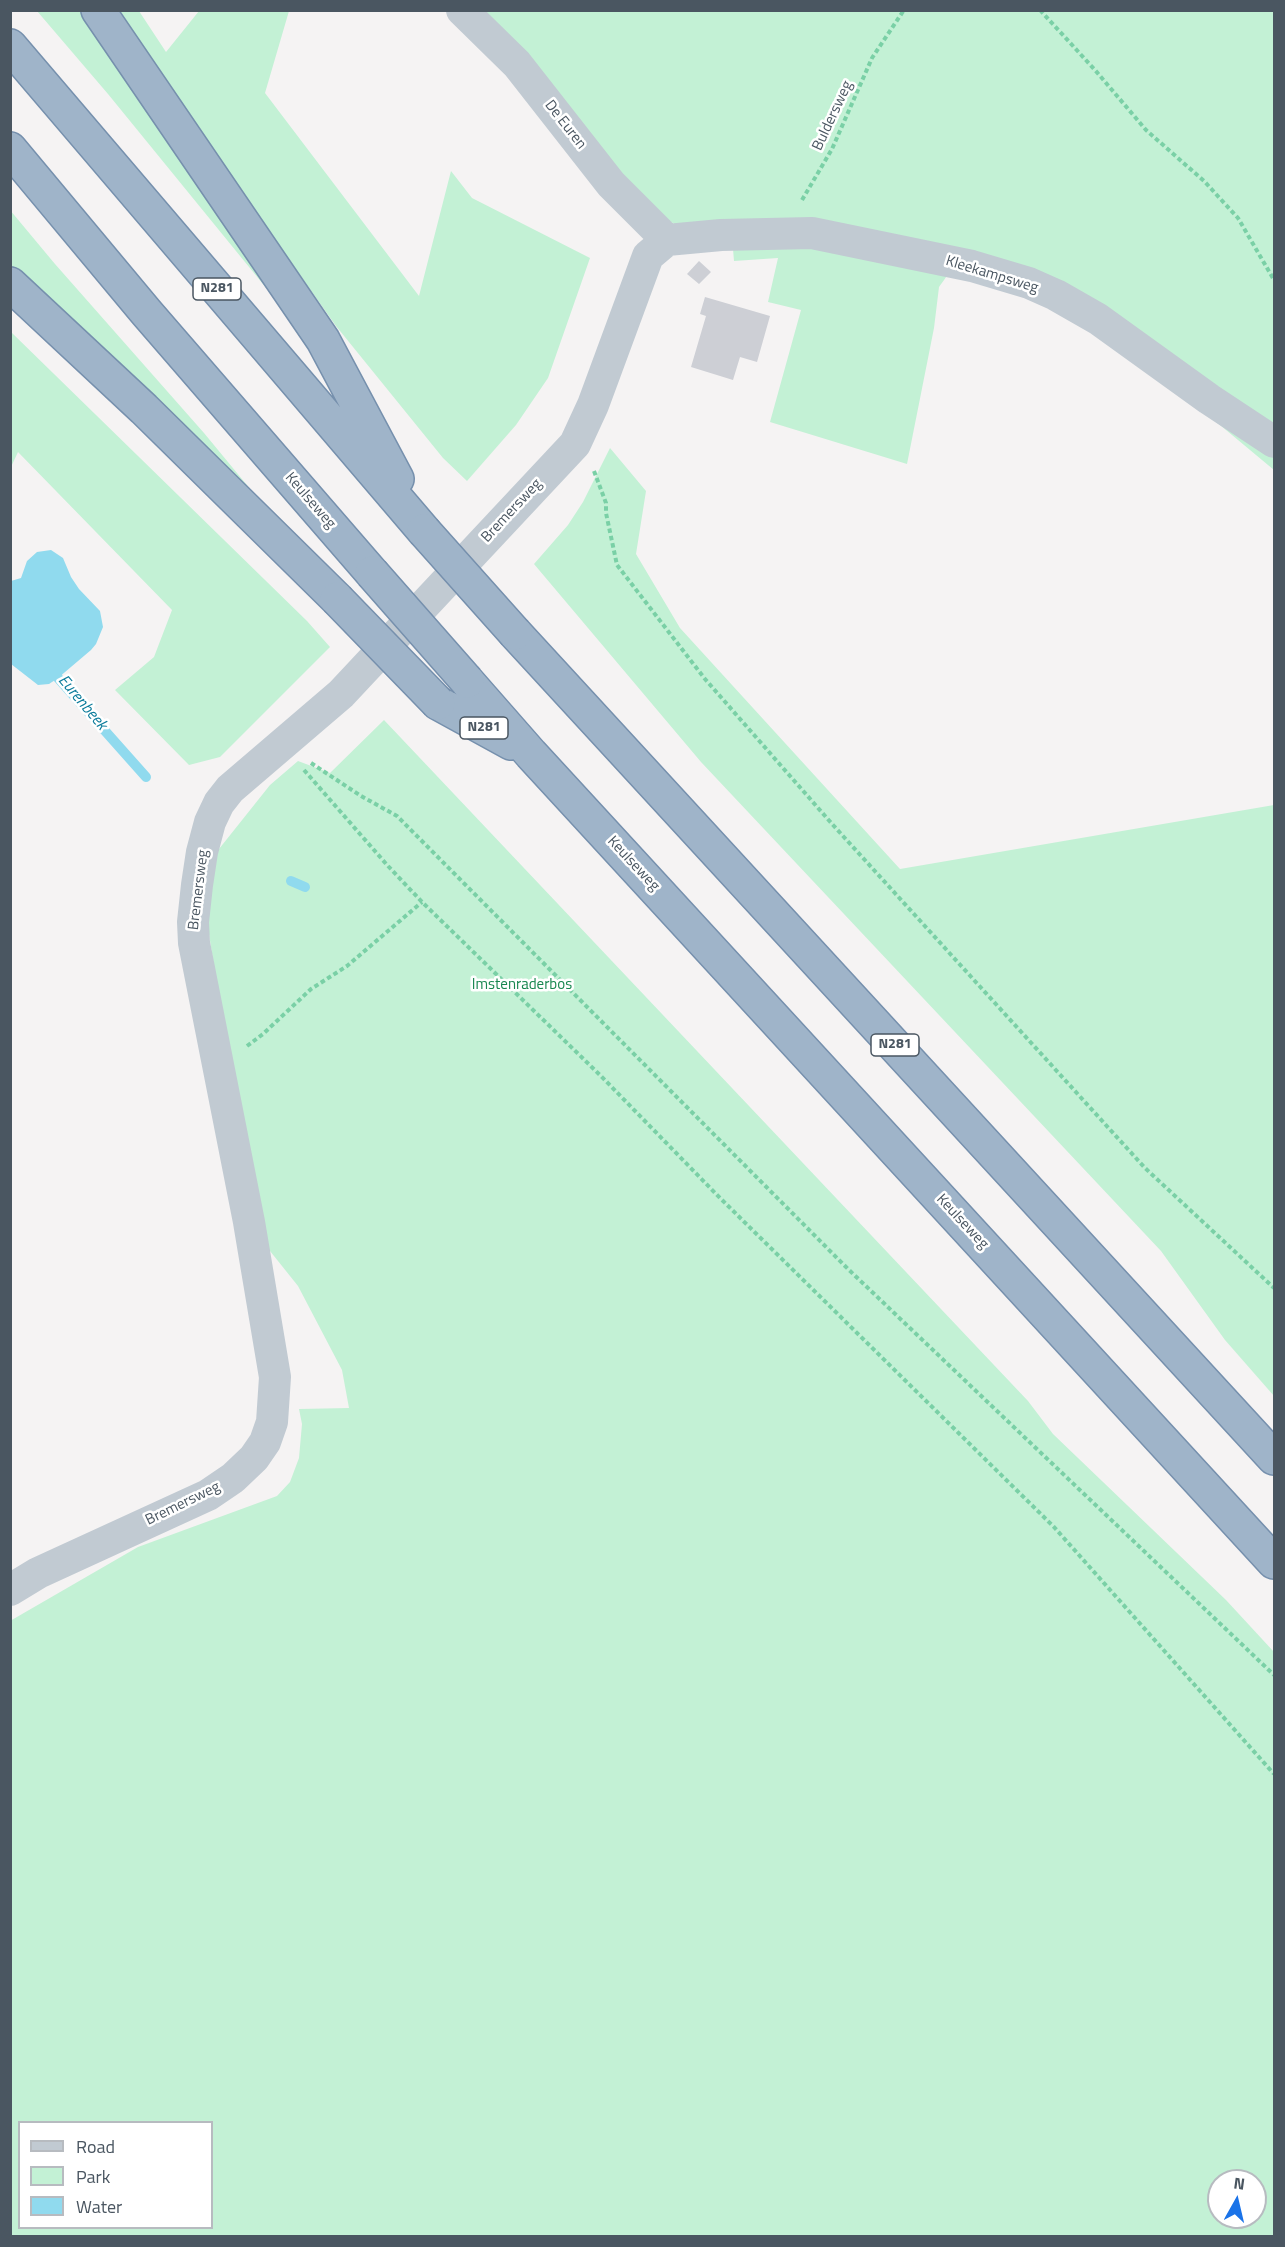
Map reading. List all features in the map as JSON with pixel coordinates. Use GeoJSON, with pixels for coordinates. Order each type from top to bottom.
{"type":"FeatureCollection","features":[{"type":"Feature","properties":{"kind":"highway","name":"N281"},"geometry":{"type":"LineString","coordinates":[[98,10],[323,340],[424,531]]}},
{"type":"Feature","properties":{"kind":"highway","name":"N281"},"geometry":{"type":"LineString","coordinates":[[10,46],[424,531],[515,633],[1275,1458]]}},
{"type":"Feature","properties":{"kind":"highway","name":"Keulseweg"},"geometry":{"type":"LineString","coordinates":[[10,149],[146,312],[531,754],[1275,1562]]}},
{"type":"Feature","properties":{"kind":"highway","name":"N281"},"geometry":{"type":"LineString","coordinates":[[10,284],[144,409],[338,599],[438,703],[531,754]]}},
{"type":"Feature","properties":{"kind":"street","name":"De Euren"},"geometry":{"type":"LineString","coordinates":[[462,10],[517,64],[611,184],[667,240]]}},
{"type":"Feature","properties":{"kind":"street","name":"Kleekampsweg"},"geometry":{"type":"LineString","coordinates":[[667,240],[721,235],[812,232],[972,266],[1029,283],[1056,295],[1098,319],[1209,399],[1275,442]]}},
{"type":"Feature","properties":{"kind":"street","name":"Bremersweg"},"geometry":{"type":"LineString","coordinates":[[10,1590],[38,1573],[208,1495],[233,1478],[254,1458],[265,1442],[272,1422],[275,1377],[249,1222],[194,943],[195,903],[202,852],[210,822],[219,803],[230,789],[341,694],[575,444],[593,405],[648,256],[667,240]]}},
{"type":"Feature","properties":{"kind":"path","name":"Buldersweg"},"geometry":{"type":"LineString","coordinates":[[786,232],[832,149],[872,58],[904,10]]}},
{"type":"Feature","properties":{"kind":"path"},"geometry":{"type":"LineString","coordinates":[[1040,10],[1146,130],[1204,181],[1238,218],[1275,280]]}},
{"type":"Feature","properties":{"kind":"path"},"geometry":{"type":"LineString","coordinates":[[575,444],[590,462],[606,503],[617,565],[705,679],[833,825],[1144,1168],[1275,1288]]}},
{"type":"Feature","properties":{"kind":"path"},"geometry":{"type":"LineString","coordinates":[[282,744],[422,902],[577,1051],[720,1198],[1054,1527],[1275,1774]]}},
{"type":"Feature","properties":{"kind":"path"},"geometry":{"type":"LineString","coordinates":[[282,744],[361,796],[397,816],[848,1269],[1275,1675]]}},
{"type":"Feature","properties":{"kind":"path"},"geometry":{"type":"LineString","coordinates":[[218,1066],[263,1034],[311,989],[347,966],[422,902]]}},
{"type":"Feature","properties":{"kind":"green space"},"geometry":{"type":"Polygon","coordinates":[[[37,11],[84,11],[280,305],[108,94],[37,11]]]}},
{"type":"Feature","properties":{"kind":"green space"},"geometry":{"type":"Polygon","coordinates":[[[119,11],[139,11],[166,52],[199,11],[289,11],[265,93],[419,296],[451,171],[472,198],[590,258],[548,378],[516,425],[467,481],[443,458],[336,326],[215,155],[119,11]]]}},
{"type":"Feature","properties":{"kind":"green space"},"geometry":{"type":"Polygon","coordinates":[[[481,11],[1274,11],[1274,470],[1220,425],[1113,345],[1037,301],[949,273],[939,287],[934,328],[907,464],[770,422],[801,310],[768,302],[778,258],[734,261],[731,225],[678,226],[652,211],[481,11]]]}},
{"type":"Feature","properties":{"kind":"green space"},"geometry":{"type":"Polygon","coordinates":[[[10,210],[204,433],[289,536],[11,272],[10,210]]]}},
{"type":"Feature","properties":{"kind":"green space"},"geometry":{"type":"Polygon","coordinates":[[[11,332],[307,621],[330,647],[220,757],[189,765],[115,690],[154,657],[172,610],[18,452],[11,467],[11,332]]]}},
{"type":"Feature","properties":{"kind":"green space"},"geometry":{"type":"Polygon","coordinates":[[[610,448],[646,491],[636,554],[680,628],[900,869],[1274,805],[1274,1396],[1225,1340],[1161,1251],[701,762],[534,564],[568,525],[583,502],[610,448]]]}},
{"type":"Feature","properties":{"kind":"green space","name":"Imstenraderbos"},"geometry":{"type":"Polygon","coordinates":[[[384,720],[1028,1401],[1053,1434],[1226,1600],[1274,1652],[1274,2236],[11,2236],[10,1621],[138,1547],[277,1496],[290,1482],[299,1458],[302,1424],[299,1409],[349,1408],[342,1370],[298,1286],[266,1246],[236,1108],[204,902],[215,854],[270,785],[298,761],[330,773],[384,720]]]}},
{"type":"Feature","properties":{"kind":"water"},"geometry":{"type":"Polygon","coordinates":[[[51,550],[63,558],[79,589],[100,611],[103,627],[91,650],[49,684],[38,685],[11,664],[11,581],[21,578],[27,561],[37,552],[51,550]]]}},
{"type":"Feature","properties":{"kind":"building"},"geometry":{"type":"Polygon","coordinates":[[[699,261],[711,272],[699,284],[687,274],[699,261]]]}},
{"type":"Feature","properties":{"kind":"building"},"geometry":{"type":"Polygon","coordinates":[[[705,297],[770,316],[757,362],[740,357],[733,380],[691,367],[706,316],[700,314],[705,297]]]}},
{"type":"Feature","properties":{"kind":"waterway","name":"Eurenbeek"},"geometry":{"type":"LineString","coordinates":[[53,665],[58,678],[146,777]]}},
{"type":"Feature","properties":{"kind":"waterway","name":"Eurenbeek"},"geometry":{"type":"LineString","coordinates":[[291,881],[305,887]]}}]}
